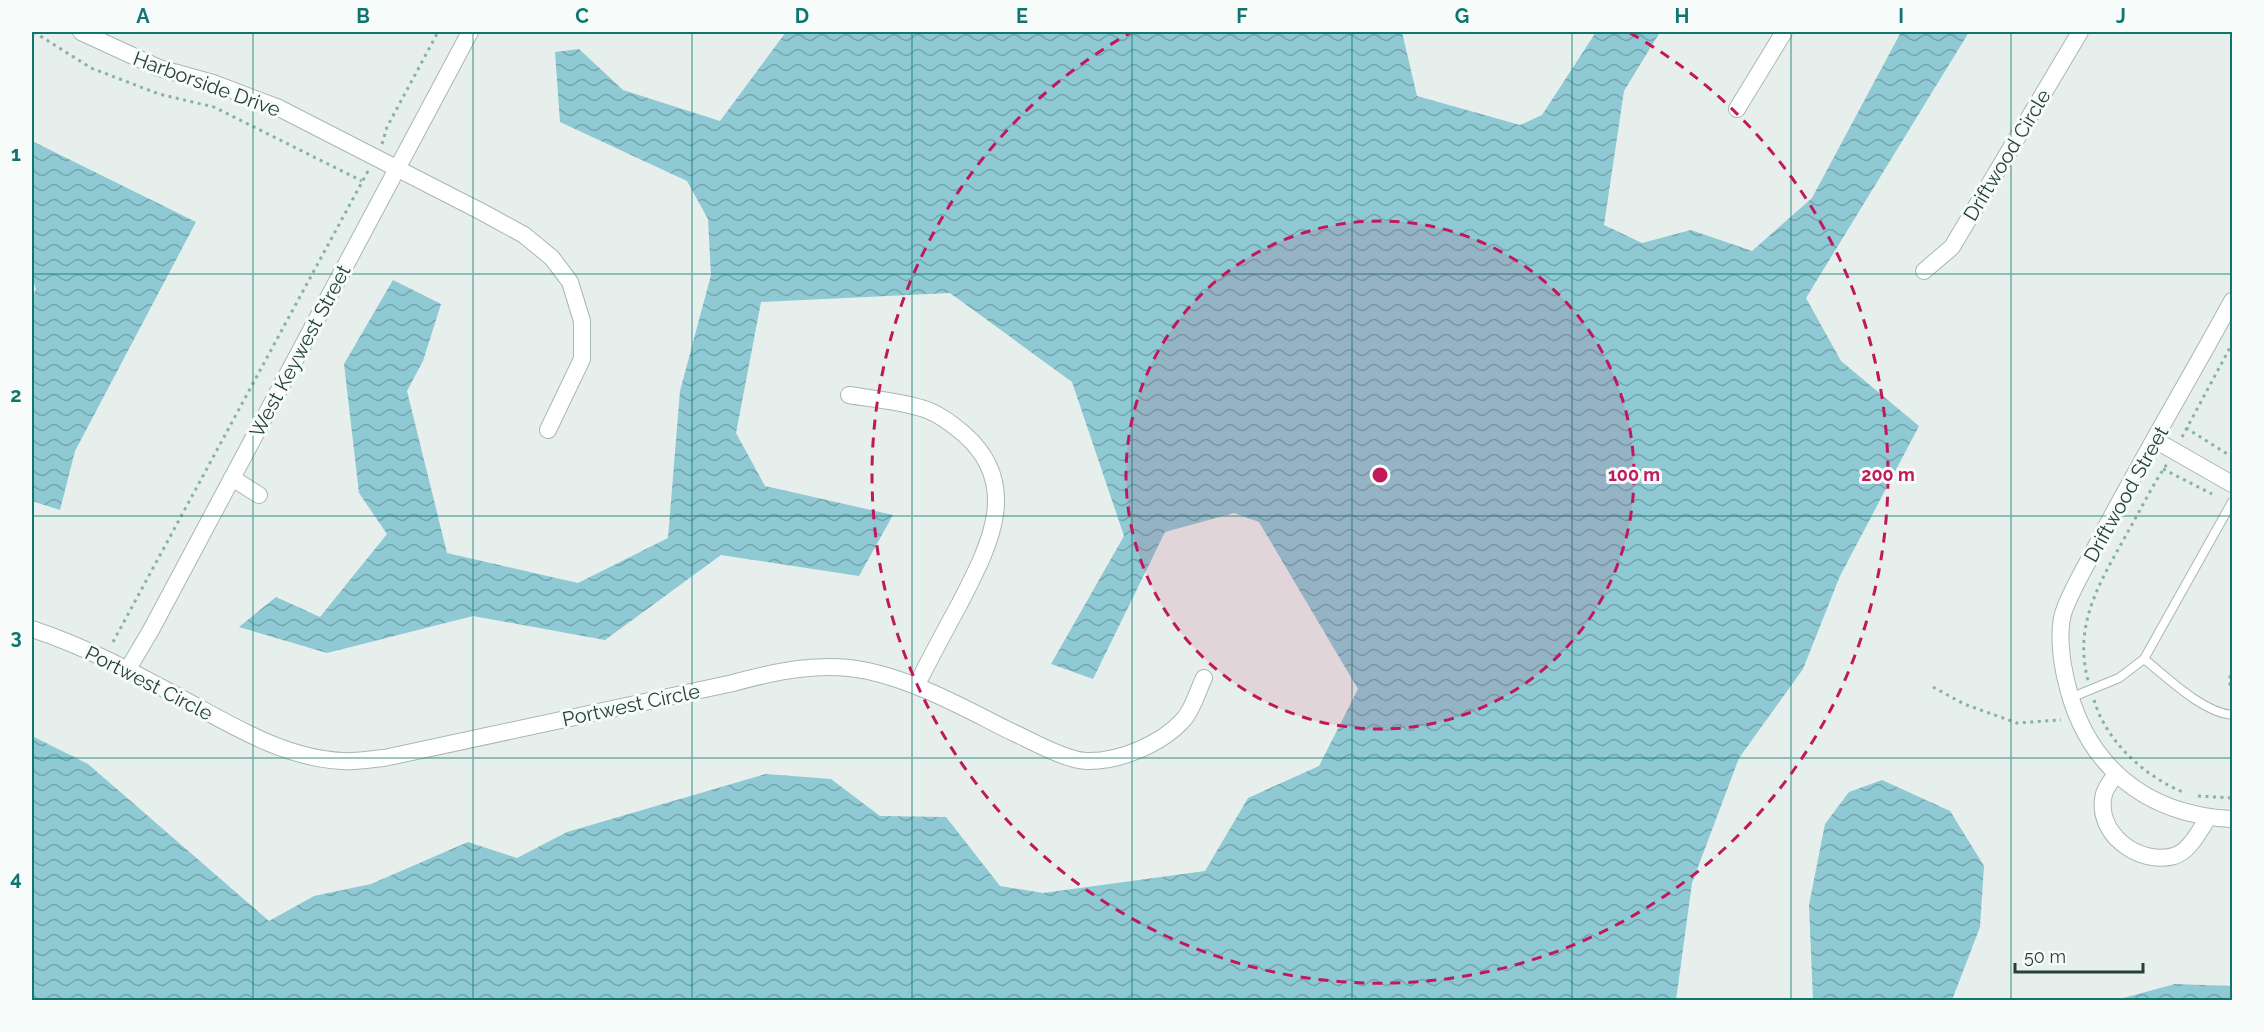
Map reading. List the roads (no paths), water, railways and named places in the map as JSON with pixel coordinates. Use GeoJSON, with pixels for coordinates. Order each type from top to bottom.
{"type":"FeatureCollection","features":[{"type":"Feature","properties":{"kind":"street","name":"Harborside Drive"},"geometry":{"type":"LineString","coordinates":[[81,32],[159,68],[213,83],[279,108],[476,208],[524,235],[552,258],[570,282],[582,321],[582,359],[548,430]]}},
{"type":"Feature","properties":{"kind":"street","name":"West Keywest Street"},"geometry":{"type":"LineString","coordinates":[[128,669],[151,630],[470,32]]}},
{"type":"Feature","properties":{"kind":"street"},"geometry":{"type":"LineString","coordinates":[[1737,110],[1784,32]]}},
{"type":"Feature","properties":{"kind":"street","name":"Driftwood Circle"},"geometry":{"type":"LineString","coordinates":[[1924,271],[1952,247],[2080,32]]}},
{"type":"Feature","properties":{"kind":"street","name":"Driftwood Street"},"geometry":{"type":"LineString","coordinates":[[2232,301],[2064,610],[2061,638],[2062,665],[2070,698],[2082,730],[2094,749],[2116,774],[2160,803],[2208,818],[2232,819]]}},
{"type":"Feature","properties":{"kind":"street"},"geometry":{"type":"LineString","coordinates":[[849,395],[923,408],[951,424],[976,445],[991,471],[997,504],[993,531],[977,570],[916,686]]}},
{"type":"Feature","properties":{"kind":"street"},"geometry":{"type":"LineString","coordinates":[[2155,440],[2232,484]]}},
{"type":"Feature","properties":{"kind":"street"},"geometry":{"type":"LineString","coordinates":[[232,478],[259,495]]}},
{"type":"Feature","properties":{"kind":"street","name":"Portwest Circle"},"geometry":{"type":"LineString","coordinates":[[32,629],[65,640],[128,669],[274,746],[308,756],[343,761],[384,759],[733,683],[773,672],[836,667],[866,670],[916,686],[1046,749],[1084,761],[1120,758],[1151,744],[1185,718],[1204,678]]}},
{"type":"Feature","properties":{"kind":"street"},"geometry":{"type":"LineString","coordinates":[[2116,774],[2104,793],[2104,808],[2108,825],[2117,839],[2132,851],[2157,857],[2175,855],[2188,847],[2208,818]]}},
{"type":"Feature","properties":{"kind":"lane"},"geometry":{"type":"LineString","coordinates":[[2070,698],[2119,678],[2144,659],[2232,503]]}},
{"type":"Feature","properties":{"kind":"lane"},"geometry":{"type":"LineString","coordinates":[[2144,659],[2199,701],[2222,714],[2232,715]]}},
{"type":"Feature","properties":{"kind":"water"},"geometry":{"type":"Polygon","coordinates":[[[786,32],[1402,32],[1417,96],[1520,125],[1542,115],[1596,32],[1660,32],[1624,91],[1604,225],[1642,243],[1691,230],[1752,251],[1812,198],[1901,32],[1969,32],[1806,298],[1841,361],[1919,426],[1840,576],[1803,669],[1739,758],[1692,883],[1676,1000],[32,1000],[32,736],[88,764],[269,921],[314,896],[371,884],[468,842],[517,858],[567,832],[766,774],[831,779],[880,816],[946,817],[1000,886],[1043,893],[1205,871],[1248,798],[1319,766],[1358,689],[1259,522],[1234,513],[1165,532],[1093,679],[1051,664],[1124,536],[1072,382],[950,293],[761,302],[736,433],[765,486],[893,515],[859,576],[721,555],[605,640],[473,616],[327,653],[239,627],[276,597],[320,617],[387,534],[359,493],[344,364],[393,280],[441,304],[423,361],[407,391],[447,553],[578,583],[668,538],[680,391],[711,275],[708,219],[687,181],[560,122],[555,52],[579,49],[623,90],[720,121],[786,32]]]}},
{"type":"Feature","properties":{"kind":"water"},"geometry":{"type":"Polygon","coordinates":[[[32,141],[196,222],[75,451],[60,510],[32,501],[32,298],[36,289],[32,277],[32,141]]]}},
{"type":"Feature","properties":{"kind":"water"},"geometry":{"type":"Polygon","coordinates":[[[1882,780],[1950,811],[1984,866],[1980,927],[1952,1000],[1813,1000],[1809,905],[1825,824],[1849,792],[1882,780]]]}},
{"type":"Feature","properties":{"kind":"water"},"geometry":{"type":"Polygon","coordinates":[[[2175,984],[2232,986],[2232,1000],[2116,1000],[2175,984]]]}}]}
